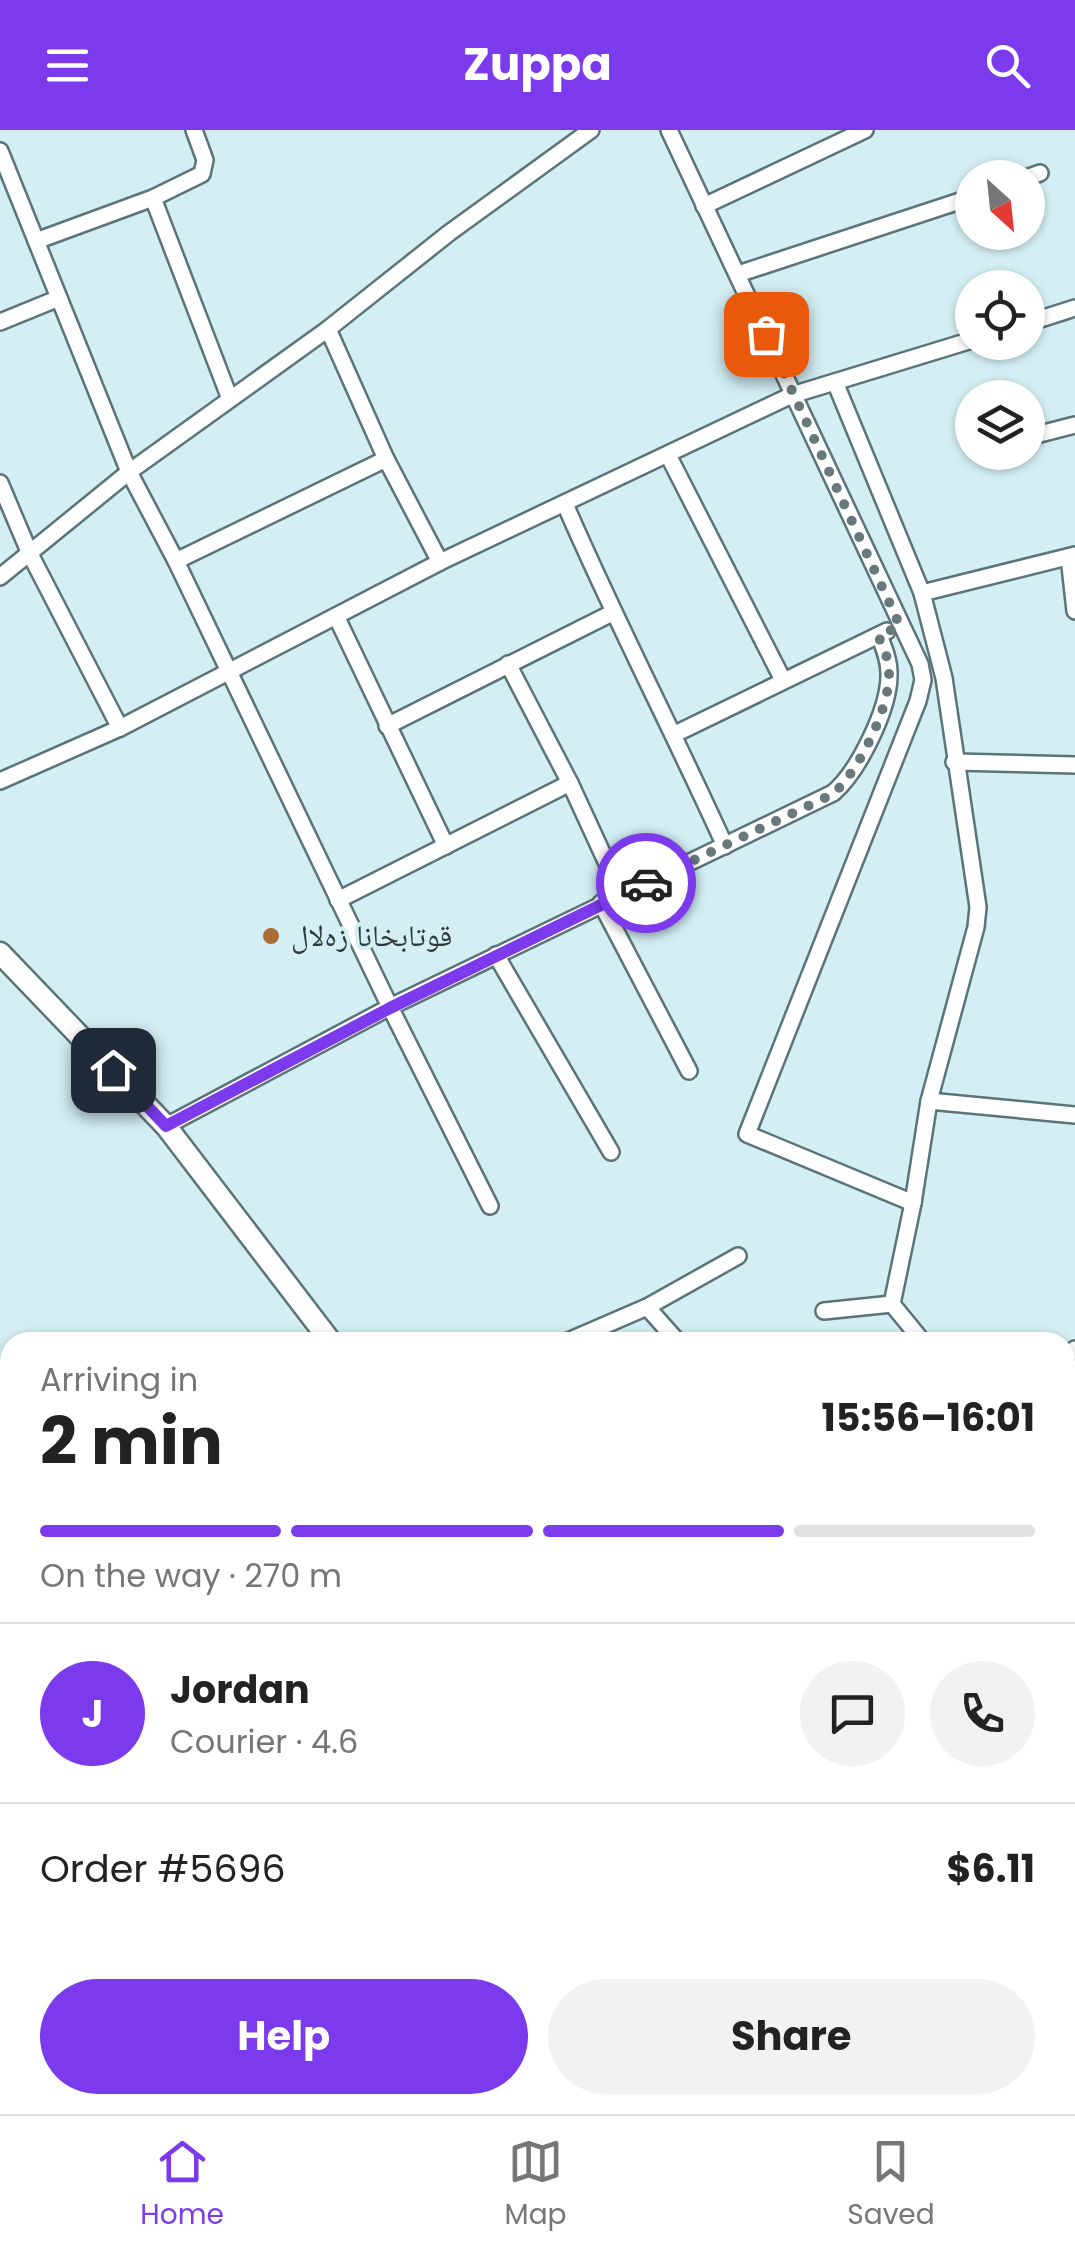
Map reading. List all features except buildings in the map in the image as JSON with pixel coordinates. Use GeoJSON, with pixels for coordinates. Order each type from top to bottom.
{"type":"FeatureCollection","features":[{"type":"Feature","properties":{"kind":"main road"},"geometry":{"type":"LineString","coordinates":[[0,953],[166,1126],[323,1332]]}},
{"type":"Feature","properties":{"kind":"street"},"geometry":{"type":"LineString","coordinates":[[36,241],[154,198],[202,174],[205,160],[194,130]]}},
{"type":"Feature","properties":{"kind":"street"},"geometry":{"type":"LineString","coordinates":[[0,577],[129,472],[328,329],[449,233],[591,130]]}},
{"type":"Feature","properties":{"kind":"street"},"geometry":{"type":"LineString","coordinates":[[669,130],[920,664],[923,680],[746,1134],[914,1203]]}},
{"type":"Feature","properties":{"kind":"street"},"geometry":{"type":"LineString","coordinates":[[704,206],[864,130]]}},
{"type":"Feature","properties":{"kind":"street"},"geometry":{"type":"LineString","coordinates":[[0,151],[8,194],[36,241],[129,472],[490,1206]]}},
{"type":"Feature","properties":{"kind":"street"},"geometry":{"type":"LineString","coordinates":[[154,198],[230,399]]}},
{"type":"Feature","properties":{"kind":"street"},"geometry":{"type":"LineString","coordinates":[[738,274],[955,202]]}},
{"type":"Feature","properties":{"kind":"street"},"geometry":{"type":"LineString","coordinates":[[0,322],[59,298]]}},
{"type":"Feature","properties":{"kind":"street"},"geometry":{"type":"LineString","coordinates":[[1045,317],[1075,308]]}},
{"type":"Feature","properties":{"kind":"street"},"geometry":{"type":"LineString","coordinates":[[328,329],[386,459],[440,562]]}},
{"type":"Feature","properties":{"kind":"street"},"geometry":{"type":"LineString","coordinates":[[0,781],[120,728],[440,562],[792,395],[955,345]]}},
{"type":"Feature","properties":{"kind":"street"},"geometry":{"type":"LineString","coordinates":[[835,382],[922,593],[944,678],[978,907],[929,1100],[914,1203],[893,1287],[892,1304],[915,1332]]}},
{"type":"Feature","properties":{"kind":"street"},"geometry":{"type":"LineString","coordinates":[[1045,433],[1075,425]]}},
{"type":"Feature","properties":{"kind":"street"},"geometry":{"type":"LineString","coordinates":[[668,455],[783,680]]}},
{"type":"Feature","properties":{"kind":"street"},"geometry":{"type":"LineString","coordinates":[[176,562],[386,459]]}},
{"type":"Feature","properties":{"kind":"street"},"geometry":{"type":"LineString","coordinates":[[0,483],[30,554],[120,728]]}},
{"type":"Feature","properties":{"kind":"street"},"geometry":{"type":"LineString","coordinates":[[565,504],[612,613],[675,734],[725,846]]}},
{"type":"Feature","properties":{"kind":"street"},"geometry":{"type":"LineString","coordinates":[[922,593],[1072,556],[1075,611]]}},
{"type":"Feature","properties":{"kind":"street"},"geometry":{"type":"LineString","coordinates":[[387,726],[612,613]]}},
{"type":"Feature","properties":{"kind":"street"},"geometry":{"type":"LineString","coordinates":[[337,618],[446,846]]}},
{"type":"Feature","properties":{"kind":"street"},"geometry":{"type":"LineString","coordinates":[[675,734],[900,626]]}},
{"type":"Feature","properties":{"kind":"street"},"geometry":{"type":"LineString","coordinates":[[166,1126],[600,903],[807,808],[847,782],[858,765],[888,686],[886,653],[878,636]]}},
{"type":"Feature","properties":{"kind":"street"},"geometry":{"type":"LineString","coordinates":[[508,664],[570,783],[621,894]]}},
{"type":"Feature","properties":{"kind":"street"},"geometry":{"type":"LineString","coordinates":[[954,762],[1075,766]]}},
{"type":"Feature","properties":{"kind":"street"},"geometry":{"type":"LineString","coordinates":[[338,900],[570,783]]}},
{"type":"Feature","properties":{"kind":"street"},"geometry":{"type":"LineString","coordinates":[[600,903],[689,1071]]}},
{"type":"Feature","properties":{"kind":"street"},"geometry":{"type":"LineString","coordinates":[[496,955],[612,1152]]}},
{"type":"Feature","properties":{"kind":"street"},"geometry":{"type":"LineString","coordinates":[[929,1100],[1075,1116]]}},
{"type":"Feature","properties":{"kind":"street"},"geometry":{"type":"LineString","coordinates":[[589,1332],[646,1307],[738,1256]]}},
{"type":"Feature","properties":{"kind":"street"},"geometry":{"type":"LineString","coordinates":[[824,1311],[892,1304]]}},
{"type":"Feature","properties":{"kind":"street"},"geometry":{"type":"LineString","coordinates":[[646,1307],[669,1332]]}},
{"type":"Feature","properties":{"kind":"way so far"},"geometry":{"type":"LineString","coordinates":[[646,883],[833,794],[858,765],[888,686],[886,653],[878,636],[900,626],[766,334]]}},
{"type":"Feature","properties":{"kind":"place","name":"قوتابخانا زەلال"},"geometry":{"type":"Point","coordinates":[271,936]}},
{"type":"Feature","properties":{"kind":"route"},"geometry":{"type":"LineString","coordinates":[[113,1070],[166,1126],[390,1008],[646,883]]}}]}
